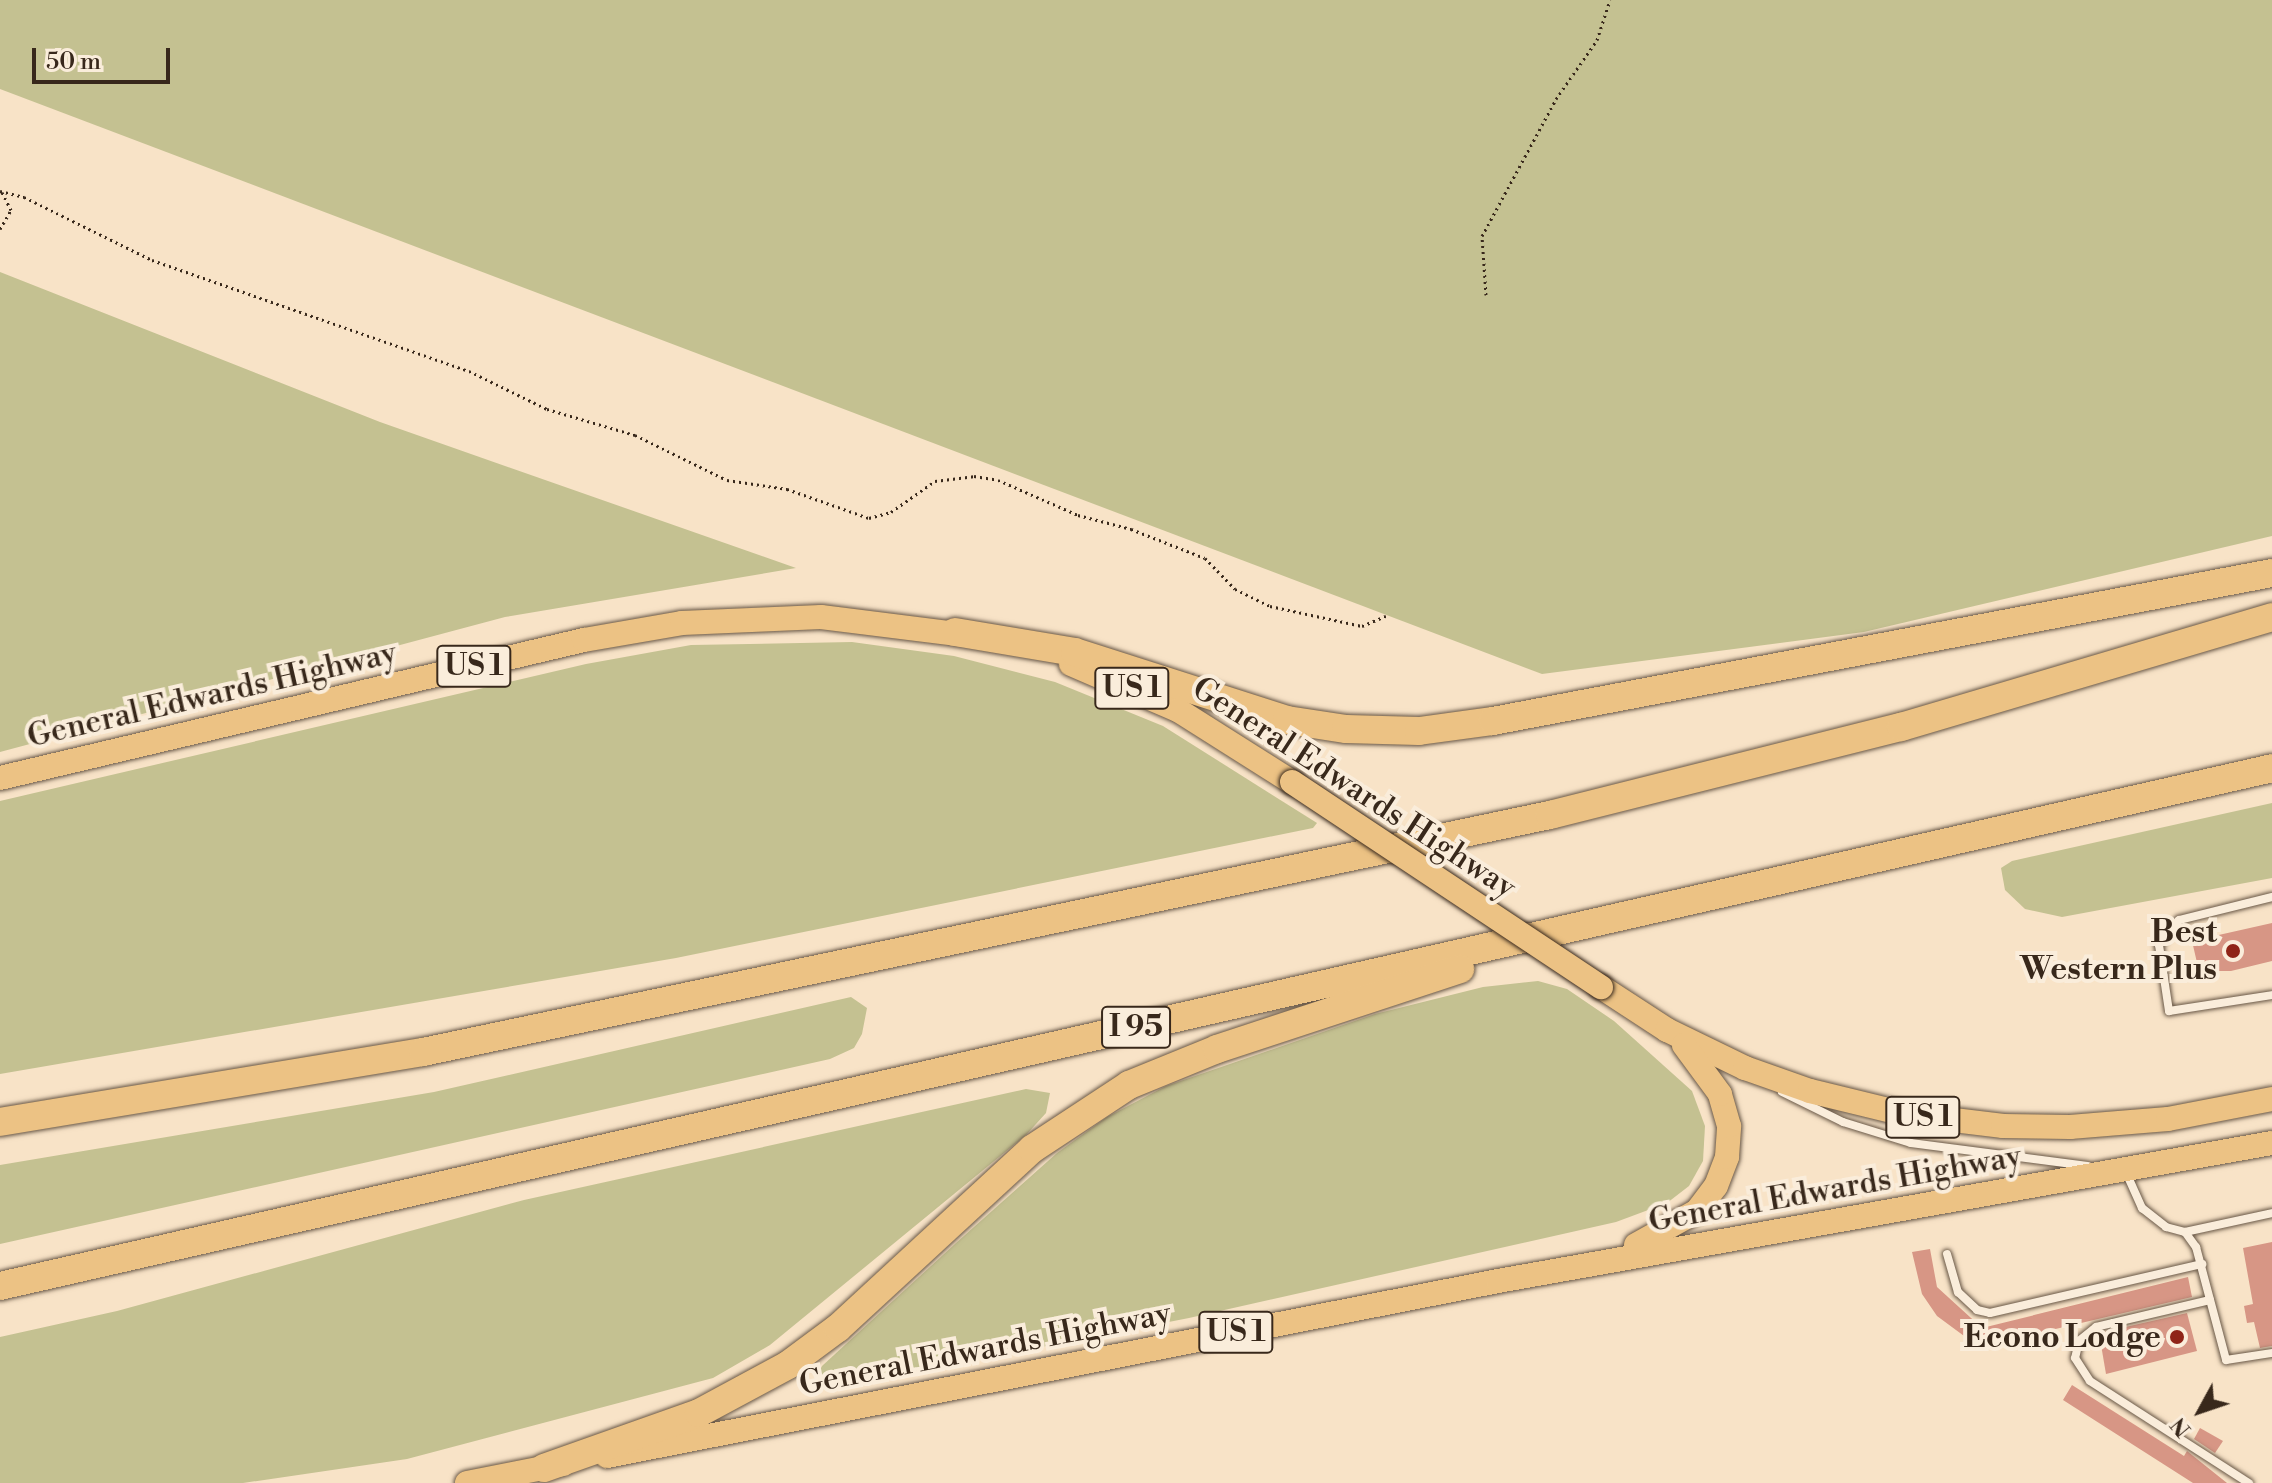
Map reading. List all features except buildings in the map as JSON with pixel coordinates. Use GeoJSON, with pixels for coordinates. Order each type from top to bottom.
{"type":"FeatureCollection","features":[{"type":"Feature","properties":{"kind":"highway"},"geometry":{"type":"LineString","coordinates":[[955,632],[1075,652],[1287,720],[1346,729],[1419,731],[1493,721],[2272,573]]}},
{"type":"Feature","properties":{"kind":"highway"},"geometry":{"type":"LineString","coordinates":[[0,1122],[437,1049],[1536,818],[1887,731],[2272,617]]}},
{"type":"Feature","properties":{"kind":"highway","name":"I 95"},"geometry":{"type":"LineString","coordinates":[[0,1286],[2272,768]]}},
{"type":"Feature","properties":{"kind":"highway"},"geometry":{"type":"LineString","coordinates":[[544,1468],[699,1413],[775,1374],[838,1328],[1032,1149],[1129,1085],[1559,931]]}},
{"type":"Feature","properties":{"kind":"main road","name":"General Edwards Highway"},"geometry":{"type":"LineString","coordinates":[[0,778],[584,640],[671,625],[798,616],[955,632],[1044,654],[1127,686],[1209,728],[1667,1030],[1745,1068],[1875,1108],[2003,1126],[2135,1123],[2272,1099]]}},
{"type":"Feature","properties":{"kind":"main road"},"geometry":{"type":"LineString","coordinates":[[1498,1281],[1652,1239],[1689,1218],[1711,1195],[1727,1157],[1724,1105],[1702,1064],[1667,1030]]}},
{"type":"Feature","properties":{"kind":"main road","name":"General Edwards Highway"},"geometry":{"type":"LineString","coordinates":[[467,1483],[1498,1281],[2272,1143]]}},
{"type":"Feature","properties":{"kind":"lane"},"geometry":{"type":"LineString","coordinates":[[2272,897],[2179,920],[2159,945],[2169,1011],[2272,995]]}},
{"type":"Feature","properties":{"kind":"lane"},"geometry":{"type":"LineString","coordinates":[[1745,1068],[1808,1106],[1895,1139],[2126,1171],[2142,1208],[2166,1227],[2185,1232],[2272,1213]]}},
{"type":"Feature","properties":{"kind":"lane"},"geometry":{"type":"LineString","coordinates":[[2185,1232],[2202,1264],[2226,1360],[2272,1353]]}},
{"type":"Feature","properties":{"kind":"lane"},"geometry":{"type":"LineString","coordinates":[[1947,1254],[1958,1292],[1977,1310],[1990,1313],[2202,1264]]}},
{"type":"Feature","properties":{"kind":"lane"},"geometry":{"type":"LineString","coordinates":[[2210,1300],[2091,1330],[2079,1341],[2075,1358],[2090,1381],[2249,1483]]}},
{"type":"Feature","properties":{"kind":"path"},"geometry":{"type":"LineString","coordinates":[[1486,295],[1482,236],[1556,99],[1597,40],[1610,0]]}},
{"type":"Feature","properties":{"kind":"path"},"geometry":{"type":"LineString","coordinates":[[0,229],[11,210],[1,191]]}},
{"type":"Feature","properties":{"kind":"path"},"geometry":{"type":"LineString","coordinates":[[1,191],[24,197],[152,260],[469,371],[547,409],[635,435],[727,480],[787,489],[869,518],[891,512],[935,481],[974,476],[998,480],[1078,515],[1131,529],[1205,558],[1235,589],[1270,606],[1362,626],[1386,616]]}},
{"type":"Feature","properties":{"kind":"shaded area"},"geometry":{"type":"Polygon","coordinates":[[[0,0],[2272,0],[2272,536],[1864,632],[1542,674],[0,89],[0,0]]]}},
{"type":"Feature","properties":{"kind":"shaded area"},"geometry":{"type":"Polygon","coordinates":[[[0,272],[380,422],[796,568],[505,617],[0,752],[0,272]]]}},
{"type":"Feature","properties":{"kind":"shaded area"},"geometry":{"type":"Polygon","coordinates":[[[852,642],[954,656],[1055,682],[1163,726],[1317,823],[1313,828],[676,958],[0,1074],[0,801],[586,664],[691,645],[852,642]]]}},
{"type":"Feature","properties":{"kind":"shaded area"},"geometry":{"type":"Polygon","coordinates":[[[2272,803],[2272,878],[2062,917],[2025,909],[2005,890],[2001,868],[2012,861],[2272,803]]]}},
{"type":"Feature","properties":{"kind":"shaded area"},"geometry":{"type":"Polygon","coordinates":[[[1538,981],[1567,989],[1614,1021],[1692,1091],[1705,1126],[1703,1161],[1689,1186],[1667,1203],[1616,1222],[1189,1318],[822,1390],[812,1386],[822,1366],[956,1243],[1057,1153],[1107,1117],[1166,1086],[1375,1014],[1483,987],[1538,981]]]}},
{"type":"Feature","properties":{"kind":"shaded area"},"geometry":{"type":"Polygon","coordinates":[[[851,997],[867,1008],[862,1034],[854,1048],[830,1059],[0,1244],[0,1165],[434,1092],[851,997]]]}},
{"type":"Feature","properties":{"kind":"shaded area"},"geometry":{"type":"Polygon","coordinates":[[[1026,1089],[1050,1093],[1046,1113],[1026,1135],[770,1345],[713,1378],[407,1459],[243,1483],[0,1483],[0,1337],[117,1311],[524,1200],[1026,1089]]]}},
{"type":"Feature","properties":{"kind":"place","name":"Best Western Plus"},"geometry":{"type":"Point","coordinates":[2233,951]}},
{"type":"Feature","properties":{"kind":"place","name":"Econo Lodge"},"geometry":{"type":"Point","coordinates":[2177,1337]}}]}
